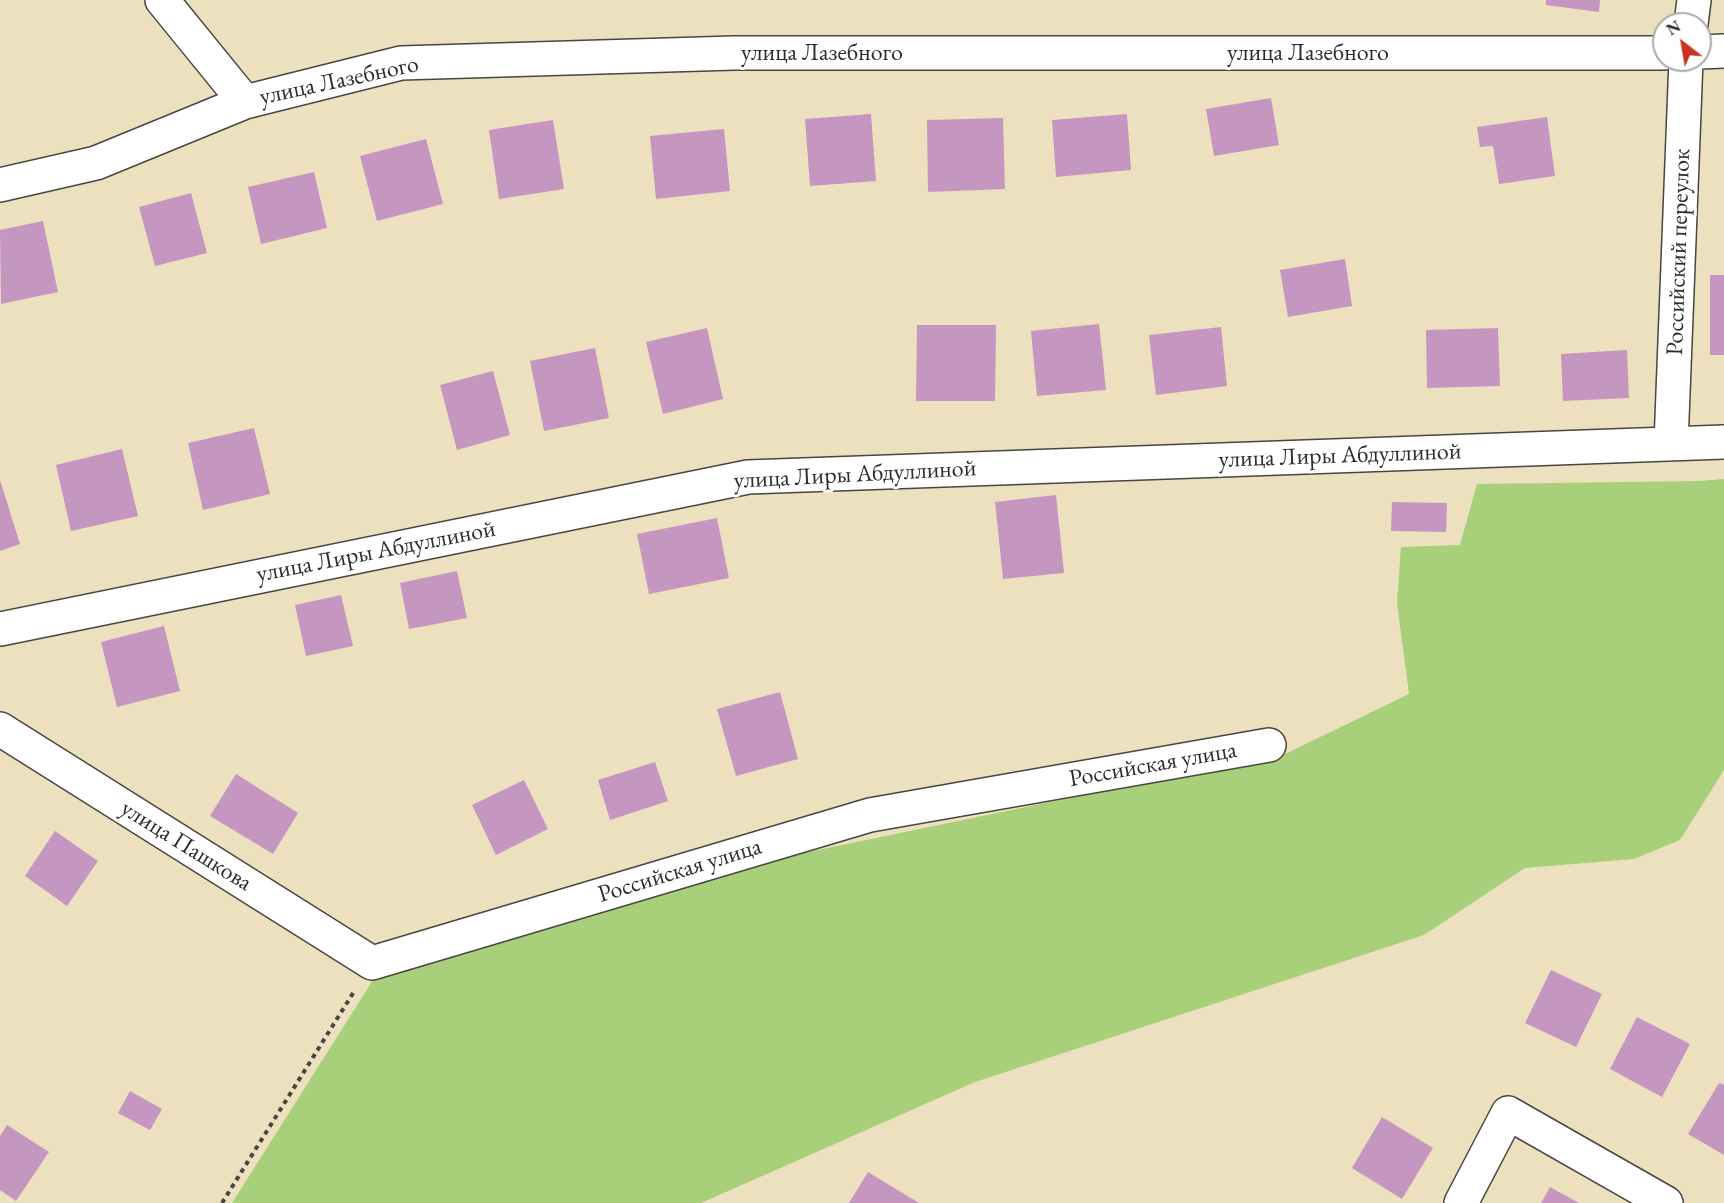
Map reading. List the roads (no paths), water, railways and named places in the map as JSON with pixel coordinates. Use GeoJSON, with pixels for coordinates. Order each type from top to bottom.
{"type":"FeatureCollection","features":[{"type":"Feature","properties":{"kind":"street"},"geometry":{"type":"LineString","coordinates":[[162,0],[245,102]]}},
{"type":"Feature","properties":{"kind":"street","name":"улица Лазебного"},"geometry":{"type":"LineString","coordinates":[[0,185],[96,163],[245,102],[401,63],[734,53],[1652,53]]}},
{"type":"Feature","properties":{"kind":"street","name":"Российский переулок"},"geometry":{"type":"LineString","coordinates":[[1671,444],[1686,72]]}},
{"type":"Feature","properties":{"kind":"street","name":"улица Лиры Абдуллиной"},"geometry":{"type":"LineString","coordinates":[[0,629],[748,477],[1724,442]]}},
{"type":"Feature","properties":{"kind":"street","name":"улица Пашкова"},"geometry":{"type":"LineString","coordinates":[[0,729],[372,963]]}},
{"type":"Feature","properties":{"kind":"street","name":"Российская улица"},"geometry":{"type":"LineString","coordinates":[[372,963],[870,815],[1269,745]]}},
{"type":"Feature","properties":{"kind":"street"},"geometry":{"type":"LineString","coordinates":[[1461,1203],[1508,1113],[1666,1203]]}}]}
